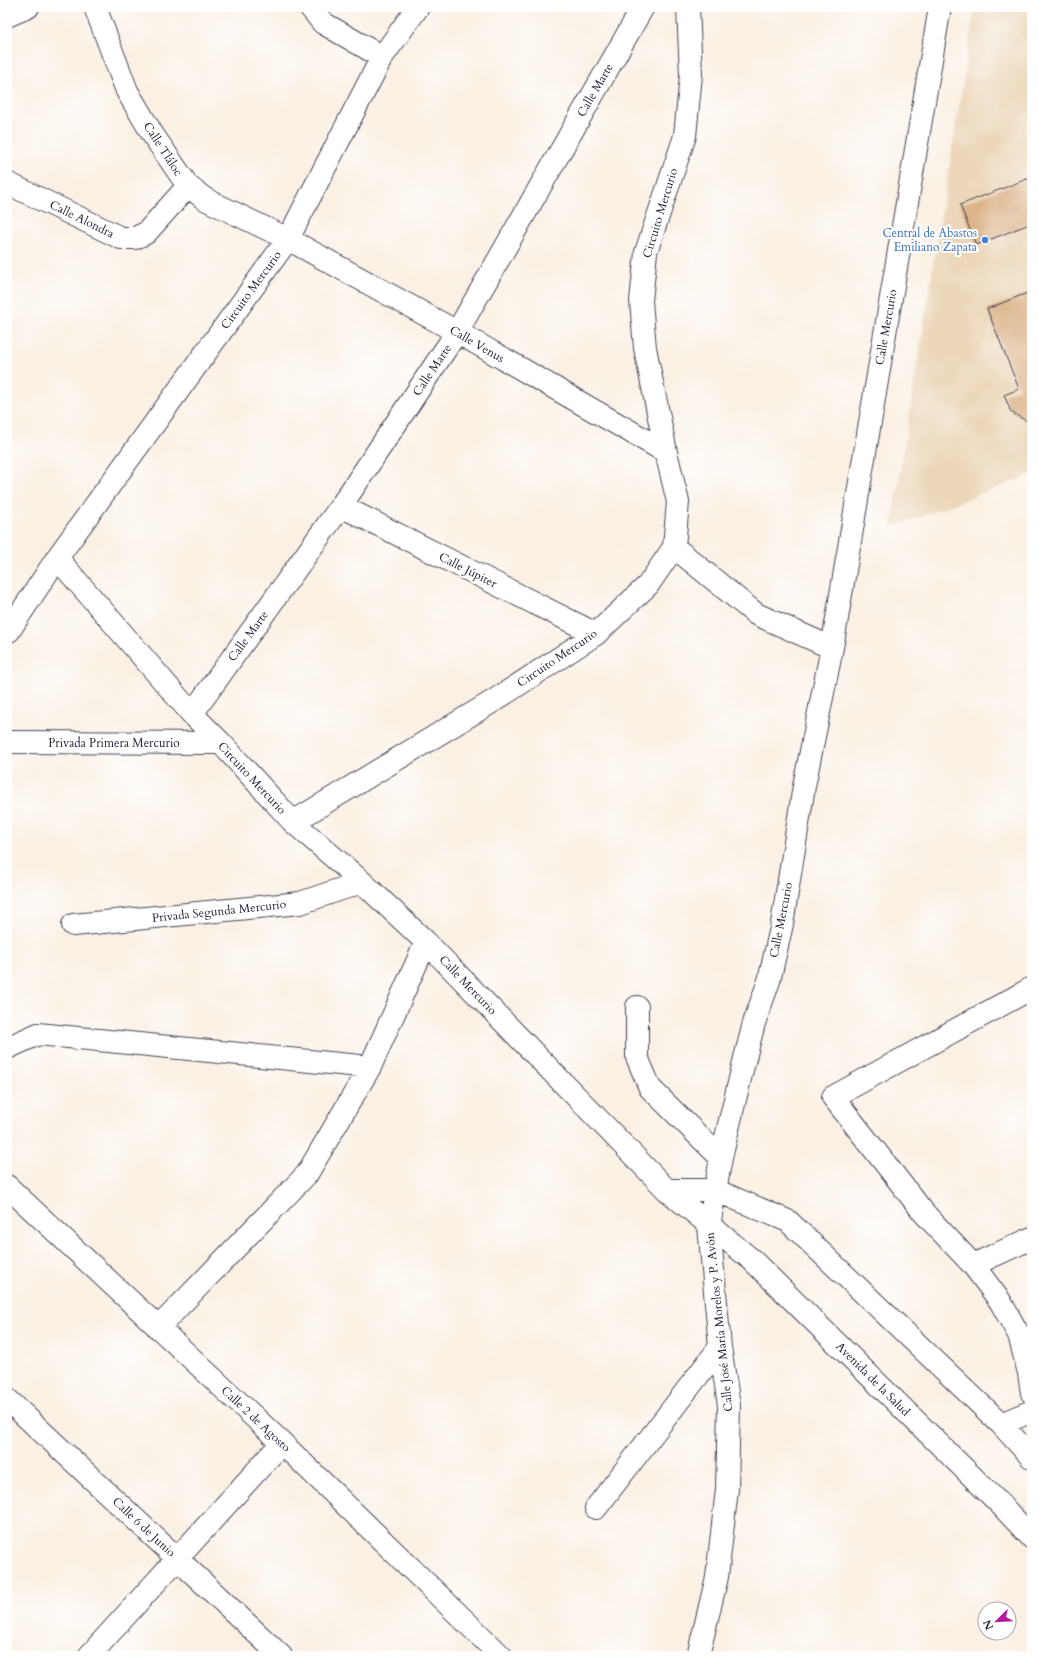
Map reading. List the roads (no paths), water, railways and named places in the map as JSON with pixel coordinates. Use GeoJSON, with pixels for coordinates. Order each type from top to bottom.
{"type":"FeatureCollection","features":[{"type":"Feature","properties":{"kind":"street"},"geometry":{"type":"LineString","coordinates":[[7,16],[28,7]]}},
{"type":"Feature","properties":{"kind":"street","name":"Calle Tláloc"},"geometry":{"type":"LineString","coordinates":[[95,7],[127,91],[153,135],[188,186],[205,198],[288,239]]}},
{"type":"Feature","properties":{"kind":"street"},"geometry":{"type":"LineString","coordinates":[[310,7],[323,23],[382,57]]}},
{"type":"Feature","properties":{"kind":"street","name":"Circuito Mercurio"},"geometry":{"type":"LineString","coordinates":[[10,631],[57,558],[288,239],[382,57],[418,7]]}},
{"type":"Feature","properties":{"kind":"street","name":"Calle Marte"},"geometry":{"type":"LineString","coordinates":[[192,714],[341,506],[456,332],[643,7]]}},
{"type":"Feature","properties":{"kind":"street","name":"Circuito Mercurio"},"geometry":{"type":"LineString","coordinates":[[57,558],[192,714],[294,822],[495,700],[596,634],[648,585],[674,547],[678,502],[666,452],[645,348],[642,301],[646,252],[685,136],[691,75],[688,7]]}},
{"type":"Feature","properties":{"kind":"street","name":"Calle Mercurio"},"geometry":{"type":"LineString","coordinates":[[709,1226],[721,1158],[744,1062],[754,1022],[769,981],[782,924],[804,786],[832,648],[940,7]]}},
{"type":"Feature","properties":{"kind":"street","name":"Calle Alondra"},"geometry":{"type":"LineString","coordinates":[[7,183],[121,238],[135,238],[146,233],[188,186]]}},
{"type":"Feature","properties":{"kind":"street","name":"Calle Venus"},"geometry":{"type":"LineString","coordinates":[[288,239],[456,332],[666,452]]}},
{"type":"Feature","properties":{"kind":"street","name":"Calle Júpiter"},"geometry":{"type":"LineString","coordinates":[[341,506],[596,634]]}},
{"type":"Feature","properties":{"kind":"street"},"geometry":{"type":"LineString","coordinates":[[674,547],[756,614],[832,648]]}},
{"type":"Feature","properties":{"kind":"street","name":"Privada Primera Mercurio"},"geometry":{"type":"LineString","coordinates":[[7,742],[221,743]]}},
{"type":"Feature","properties":{"kind":"street","name":"Calle Mercurio"},"geometry":{"type":"LineString","coordinates":[[294,822],[362,882],[426,942],[667,1190],[709,1226]]}},
{"type":"Feature","properties":{"kind":"street","name":"Privada Segunda Mercurio"},"geometry":{"type":"LineString","coordinates":[[72,925],[300,903],[362,882]]}},
{"type":"Feature","properties":{"kind":"street"},"geometry":{"type":"LineString","coordinates":[[158,1328],[307,1174],[370,1067],[426,942]]}},
{"type":"Feature","properties":{"kind":"street"},"geometry":{"type":"LineString","coordinates":[[1032,988],[833,1097],[924,1214],[973,1265],[1026,1332],[1032,1393]]}},
{"type":"Feature","properties":{"kind":"street"},"geometry":{"type":"LineString","coordinates":[[636,1007],[637,1057],[650,1088],[721,1158]]}},
{"type":"Feature","properties":{"kind":"street"},"geometry":{"type":"LineString","coordinates":[[7,1048],[38,1034],[370,1067]]}},
{"type":"Feature","properties":{"kind":"street"},"geometry":{"type":"LineString","coordinates":[[667,1190],[715,1190],[788,1221],[1001,1424],[1032,1458]]}},
{"type":"Feature","properties":{"kind":"street","name":"Calle 2 de Agosto"},"geometry":{"type":"LineString","coordinates":[[11,1198],[158,1328],[282,1443],[501,1656]]}},
{"type":"Feature","properties":{"kind":"street","name":"Calle José María Morelos y P. Avón"},"geometry":{"type":"LineString","coordinates":[[698,1656],[717,1577],[727,1489],[729,1405],[720,1347],[709,1226]]}},
{"type":"Feature","properties":{"kind":"street","name":"Avenida de la Salud"},"geometry":{"type":"LineString","coordinates":[[709,1226],[752,1260],[990,1494],[1032,1538]]}},
{"type":"Feature","properties":{"kind":"street"},"geometry":{"type":"LineString","coordinates":[[973,1265],[1032,1238]]}},
{"type":"Feature","properties":{"kind":"street"},"geometry":{"type":"LineString","coordinates":[[596,1508],[720,1347]]}},
{"type":"Feature","properties":{"kind":"street","name":"Calle 6 de Junio"},"geometry":{"type":"LineString","coordinates":[[7,1399],[281,1656]]}},
{"type":"Feature","properties":{"kind":"street"},"geometry":{"type":"LineString","coordinates":[[1001,1424],[1032,1411]]}},
{"type":"Feature","properties":{"kind":"street"},"geometry":{"type":"LineString","coordinates":[[89,1656],[282,1443]]}},
{"type":"Feature","properties":{"kind":"place","name":"Central de Abastos Emiliano Zapata"},"geometry":{"type":"Point","coordinates":[985,240]}}]}
